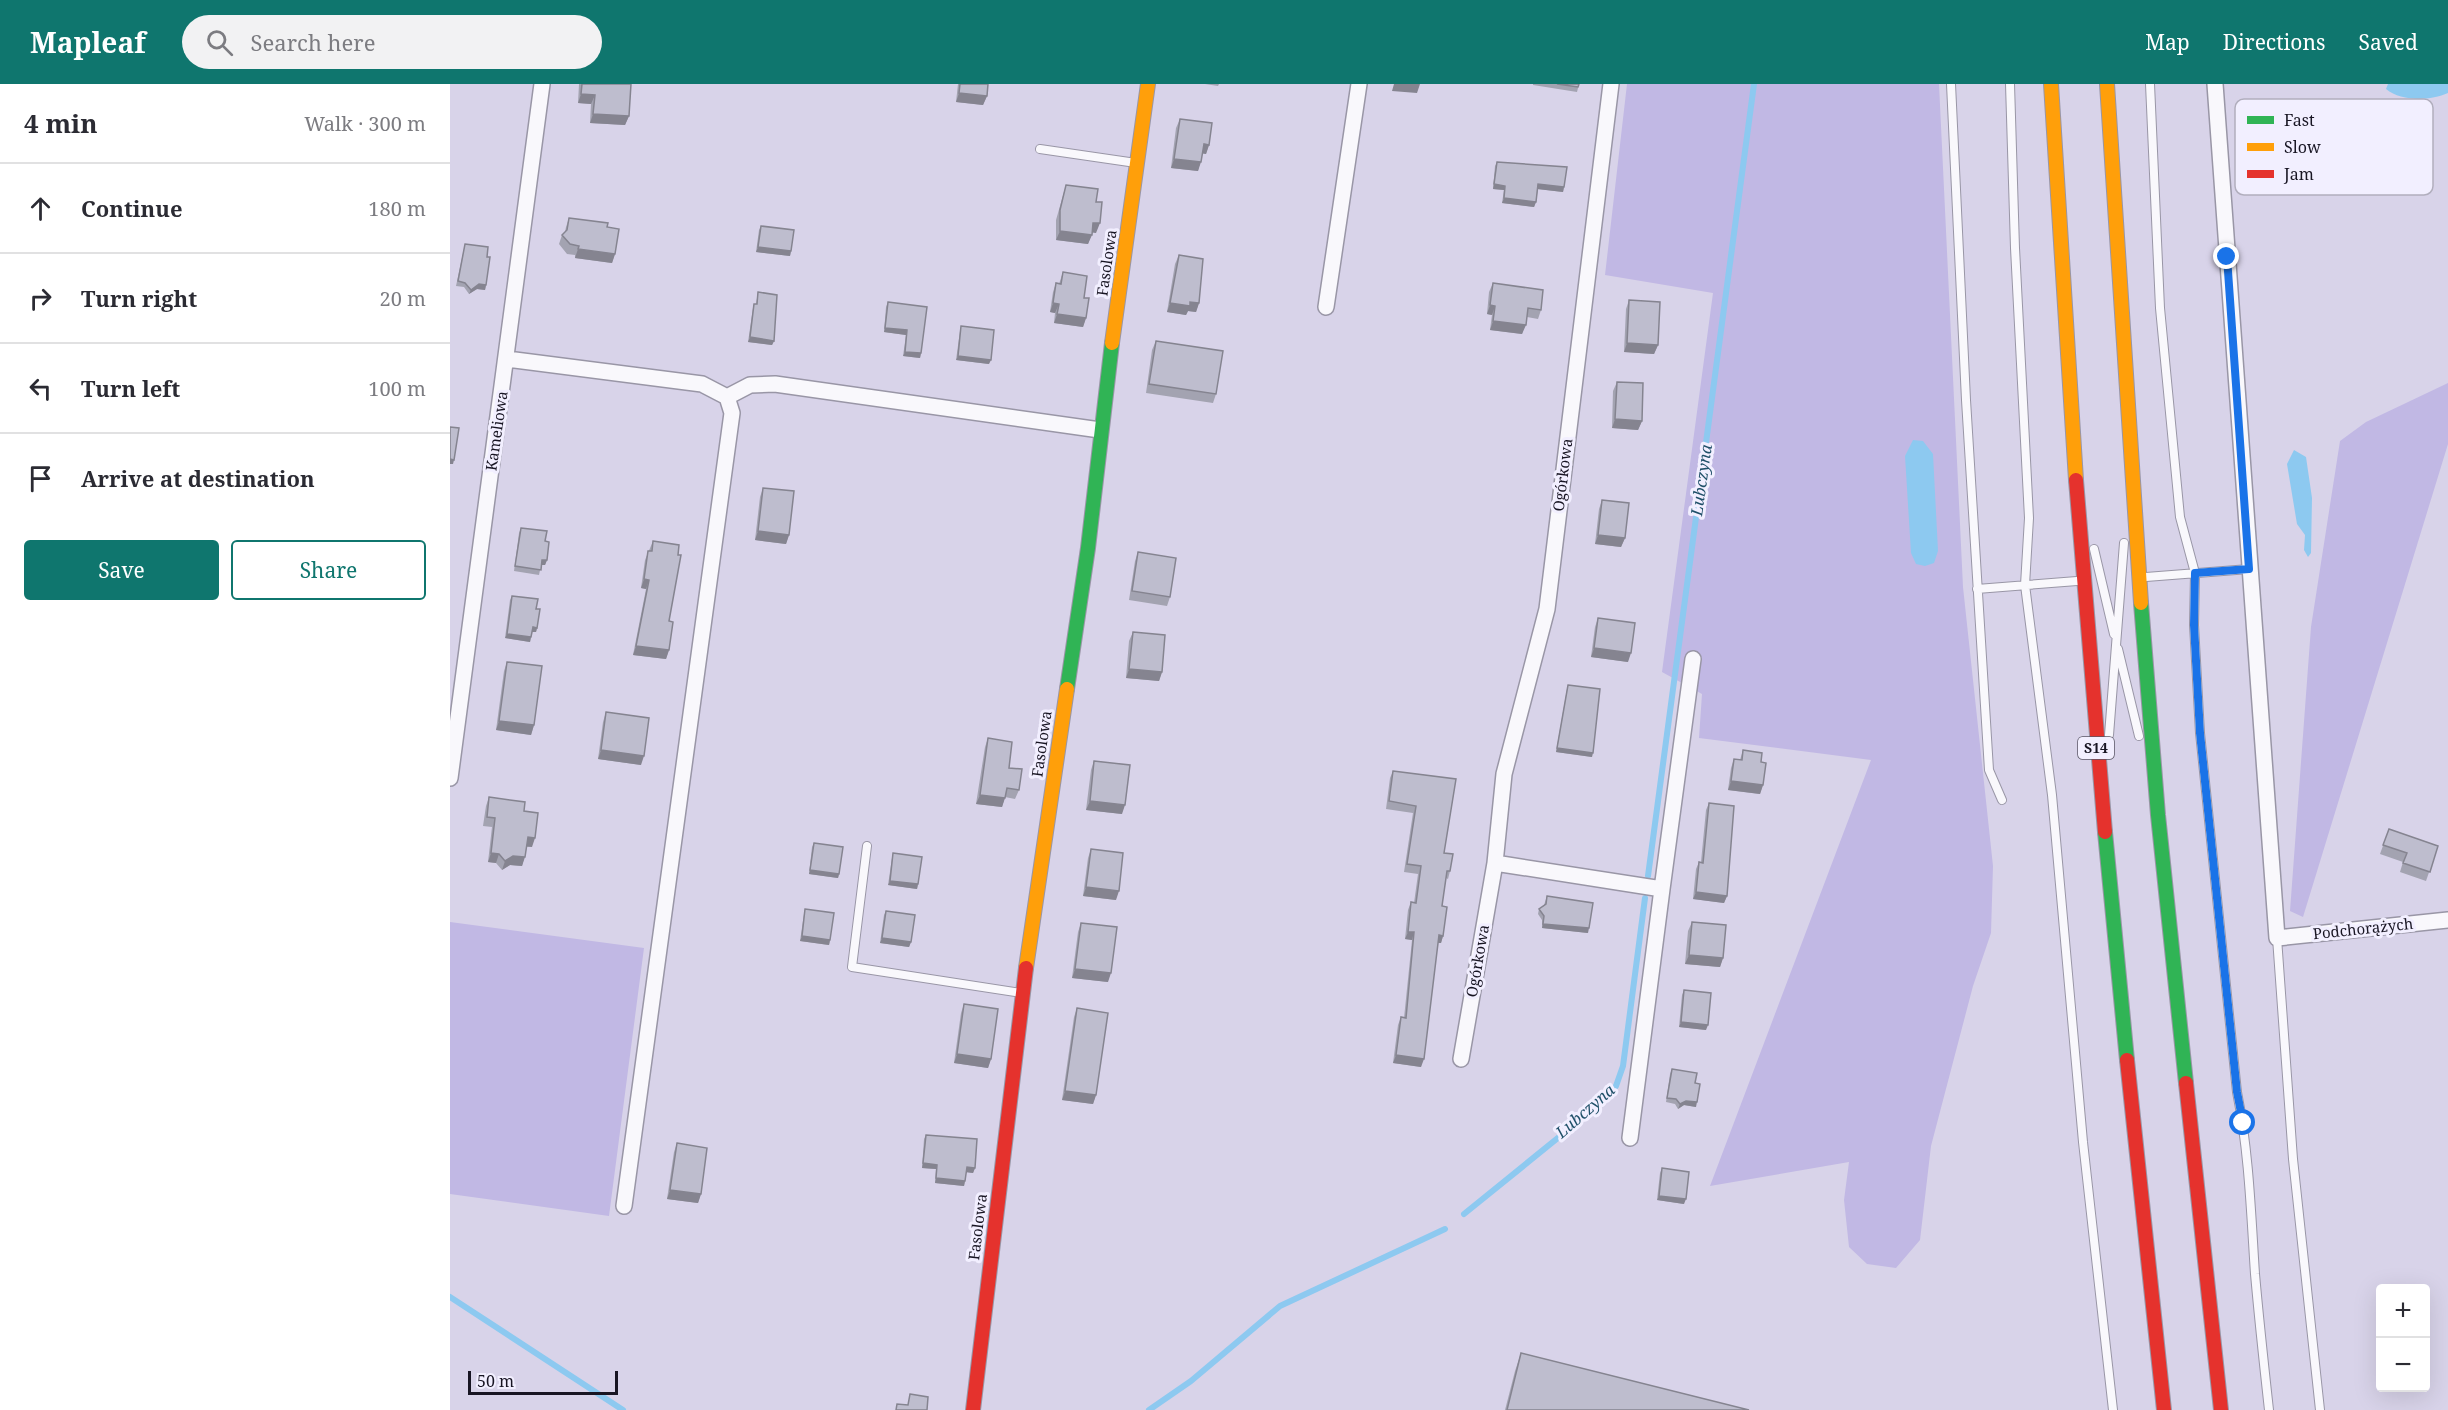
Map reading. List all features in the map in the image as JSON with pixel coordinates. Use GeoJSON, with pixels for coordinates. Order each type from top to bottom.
{"type":"FeatureCollection","features":[{"type":"Feature","properties":{"kind":"main road","name":"Fasolowa"},"geometry":{"type":"LineString","coordinates":[[973,1410],[1022,994],[1088,548],[1100,430],[1148,84]]}},
{"type":"Feature","properties":{"kind":"main road","name":"S14"},"geometry":{"type":"LineString","coordinates":[[2050,84],[2082,581],[2103,823],[2164,1410]]}},
{"type":"Feature","properties":{"kind":"main road"},"geometry":{"type":"LineString","coordinates":[[2107,84],[2130,463],[2158,815],[2221,1410]]}},
{"type":"Feature","properties":{"kind":"street","name":"Kameliowa"},"geometry":{"type":"LineString","coordinates":[[450,778],[542,84]]}},
{"type":"Feature","properties":{"kind":"street"},"geometry":{"type":"LineString","coordinates":[[1326,307],[1359,84]]}},
{"type":"Feature","properties":{"kind":"street","name":"Ogórkowa"},"geometry":{"type":"LineString","coordinates":[[1461,1059],[1496,863],[1504,774],[1547,609],[1611,84]]}},
{"type":"Feature","properties":{"kind":"street"},"geometry":{"type":"LineString","coordinates":[[2215,84],[2277,938]]}},
{"type":"Feature","properties":{"kind":"street"},"geometry":{"type":"LineString","coordinates":[[507,359],[702,384],[726,397],[732,413],[624,1206]]}},
{"type":"Feature","properties":{"kind":"street"},"geometry":{"type":"LineString","coordinates":[[726,397],[750,385],[776,384],[1100,430]]}},
{"type":"Feature","properties":{"kind":"street"},"geometry":{"type":"LineString","coordinates":[[1630,1138],[1693,658]]}},
{"type":"Feature","properties":{"kind":"street"},"geometry":{"type":"LineString","coordinates":[[1496,863],[1662,889]]}},
{"type":"Feature","properties":{"kind":"street","name":"Podchorążych"},"geometry":{"type":"LineString","coordinates":[[2277,938],[2448,920]]}},
{"type":"Feature","properties":{"kind":"lane"},"geometry":{"type":"LineString","coordinates":[[1951,84],[1977,589],[1989,770],[2002,800]]}},
{"type":"Feature","properties":{"kind":"lane"},"geometry":{"type":"LineString","coordinates":[[2010,84],[2015,248],[2029,518],[2025,585],[2052,795],[2083,1142],[2113,1410]]}},
{"type":"Feature","properties":{"kind":"lane"},"geometry":{"type":"LineString","coordinates":[[2150,84],[2161,320],[2180,517],[2195,573],[2194,625],[2200,733],[2237,1092],[2243,1123],[2252,1206],[2255,1274],[2269,1410]]}},
{"type":"Feature","properties":{"kind":"lane"},"geometry":{"type":"LineString","coordinates":[[1040,149],[1137,164]]}},
{"type":"Feature","properties":{"kind":"lane"},"geometry":{"type":"LineString","coordinates":[[2126,510],[2130,463]]}},
{"type":"Feature","properties":{"kind":"lane"},"geometry":{"type":"LineString","coordinates":[[2074,466],[2090,532]]}},
{"type":"Feature","properties":{"kind":"lane"},"geometry":{"type":"LineString","coordinates":[[2108,744],[2124,534]]}},
{"type":"Feature","properties":{"kind":"lane"},"geometry":{"type":"LineString","coordinates":[[2092,543],[2141,746]]}},
{"type":"Feature","properties":{"kind":"lane"},"geometry":{"type":"LineString","coordinates":[[2139,578],[2249,569]]}},
{"type":"Feature","properties":{"kind":"lane"},"geometry":{"type":"LineString","coordinates":[[1977,589],[2082,581]]}},
{"type":"Feature","properties":{"kind":"lane"},"geometry":{"type":"LineString","coordinates":[[2103,823],[2108,755]]}},
{"type":"Feature","properties":{"kind":"lane"},"geometry":{"type":"LineString","coordinates":[[2144,758],[2158,815]]}},
{"type":"Feature","properties":{"kind":"lane"},"geometry":{"type":"LineString","coordinates":[[867,846],[852,967],[1022,994]]}},
{"type":"Feature","properties":{"kind":"lane"},"geometry":{"type":"LineString","coordinates":[[2277,938],[2293,1159],[2320,1410]]}},
{"type":"Feature","properties":{"kind":"shaded area"},"geometry":{"type":"Polygon","coordinates":[[[1627,84],[1939,84],[1963,587],[1993,866],[1991,933],[1973,986],[1931,1146],[1920,1240],[1896,1268],[1867,1264],[1849,1247],[1844,1200],[1849,1162],[1710,1186],[1871,760],[1699,738],[1702,694],[1662,672],[1713,293],[1605,275],[1627,84]]]}},
{"type":"Feature","properties":{"kind":"shaded area"},"geometry":{"type":"Polygon","coordinates":[[[2448,383],[2448,444],[2303,917],[2290,911],[2311,627],[2340,441],[2366,422],[2448,383]]]}},
{"type":"Feature","properties":{"kind":"shaded area"},"geometry":{"type":"Polygon","coordinates":[[[450,922],[644,948],[609,1216],[450,1194],[450,922]]]}},
{"type":"Feature","properties":{"kind":"water"},"geometry":{"type":"Polygon","coordinates":[[[2388,84],[2448,84],[2448,93],[2425,99],[2408,98],[2386,89],[2388,84]]]}},
{"type":"Feature","properties":{"kind":"water"},"geometry":{"type":"Polygon","coordinates":[[[1913,440],[1923,441],[1933,454],[1938,551],[1934,563],[1925,566],[1916,564],[1911,553],[1905,456],[1913,440]]]}},
{"type":"Feature","properties":{"kind":"water"},"geometry":{"type":"Polygon","coordinates":[[[2294,450],[2306,457],[2312,498],[2311,553],[2308,557],[2304,550],[2305,535],[2297,524],[2287,464],[2294,450]]]}},
{"type":"Feature","properties":{"kind":"building"},"geometry":{"type":"Polygon","coordinates":[[[582,84],[631,84],[629,116],[593,114],[595,95],[581,94],[582,84]]]}},
{"type":"Feature","properties":{"kind":"building"},"geometry":{"type":"Polygon","coordinates":[[[960,84],[988,84],[987,96],[959,93],[960,84]]]}},
{"type":"Feature","properties":{"kind":"building"},"geometry":{"type":"Polygon","coordinates":[[[1557,84],[1579,84],[1578,87],[1557,84]]]}},
{"type":"Feature","properties":{"kind":"building"},"geometry":{"type":"Polygon","coordinates":[[[1180,119],[1212,123],[1209,145],[1204,144],[1201,162],[1174,159],[1180,119]]]}},
{"type":"Feature","properties":{"kind":"building"},"geometry":{"type":"Polygon","coordinates":[[[1497,162],[1567,167],[1564,187],[1538,184],[1536,202],[1504,198],[1505,186],[1494,184],[1497,162]]]}},
{"type":"Feature","properties":{"kind":"building"},"geometry":{"type":"Polygon","coordinates":[[[1066,185],[1098,189],[1096,202],[1102,202],[1100,223],[1093,223],[1092,235],[1060,231],[1060,210],[1066,185]]]}},
{"type":"Feature","properties":{"kind":"building"},"geometry":{"type":"Polygon","coordinates":[[[569,218],[608,223],[607,227],[619,229],[615,254],[578,249],[579,246],[570,244],[562,235],[567,230],[569,218]]]}},
{"type":"Feature","properties":{"kind":"building"},"geometry":{"type":"Polygon","coordinates":[[[761,226],[794,230],[791,251],[758,247],[761,226]]]}},
{"type":"Feature","properties":{"kind":"building"},"geometry":{"type":"Polygon","coordinates":[[[465,244],[488,247],[487,257],[490,257],[486,285],[479,284],[471,290],[465,283],[458,281],[465,244]]]}},
{"type":"Feature","properties":{"kind":"building"},"geometry":{"type":"Polygon","coordinates":[[[1179,255],[1203,259],[1199,303],[1190,302],[1190,306],[1170,303],[1179,255]]]}},
{"type":"Feature","properties":{"kind":"building"},"geometry":{"type":"Polygon","coordinates":[[[1063,272],[1087,276],[1084,298],[1089,298],[1086,318],[1057,314],[1059,304],[1053,303],[1056,283],[1061,284],[1063,272]]]}},
{"type":"Feature","properties":{"kind":"building"},"geometry":{"type":"Polygon","coordinates":[[[1493,283],[1543,290],[1541,310],[1528,308],[1526,325],[1493,321],[1495,306],[1490,305],[1493,283]]]}},
{"type":"Feature","properties":{"kind":"building"},"geometry":{"type":"Polygon","coordinates":[[[758,292],[777,295],[774,341],[750,337],[754,304],[757,304],[758,292]]]}},
{"type":"Feature","properties":{"kind":"building"},"geometry":{"type":"Polygon","coordinates":[[[1629,300],[1660,302],[1658,345],[1627,343],[1629,300]]]}},
{"type":"Feature","properties":{"kind":"building"},"geometry":{"type":"Polygon","coordinates":[[[888,302],[927,307],[921,353],[905,352],[907,330],[885,328],[888,302]]]}},
{"type":"Feature","properties":{"kind":"building"},"geometry":{"type":"Polygon","coordinates":[[[961,326],[994,330],[991,360],[958,356],[961,326]]]}},
{"type":"Feature","properties":{"kind":"building"},"geometry":{"type":"Polygon","coordinates":[[[1156,341],[1223,351],[1216,394],[1149,384],[1156,341]]]}},
{"type":"Feature","properties":{"kind":"building"},"geometry":{"type":"Polygon","coordinates":[[[1617,382],[1643,383],[1642,421],[1615,419],[1617,382]]]}},
{"type":"Feature","properties":{"kind":"building"},"geometry":{"type":"Polygon","coordinates":[[[450,427],[459,428],[454,460],[450,459],[450,427]]]}},
{"type":"Feature","properties":{"kind":"building"},"geometry":{"type":"Polygon","coordinates":[[[763,488],[794,491],[789,535],[758,531],[763,488]]]}},
{"type":"Feature","properties":{"kind":"building"},"geometry":{"type":"Polygon","coordinates":[[[1602,500],[1629,503],[1625,538],[1598,535],[1602,500]]]}},
{"type":"Feature","properties":{"kind":"building"},"geometry":{"type":"Polygon","coordinates":[[[521,528],[547,531],[545,541],[549,542],[547,560],[542,560],[541,570],[515,566],[521,528]]]}},
{"type":"Feature","properties":{"kind":"building"},"geometry":{"type":"Polygon","coordinates":[[[653,541],[679,545],[678,555],[681,555],[669,621],[673,622],[669,650],[636,646],[649,580],[644,579],[648,551],[652,551],[653,541]]]}},
{"type":"Feature","properties":{"kind":"building"},"geometry":{"type":"Polygon","coordinates":[[[1138,552],[1176,558],[1170,597],[1132,591],[1138,552]]]}},
{"type":"Feature","properties":{"kind":"building"},"geometry":{"type":"Polygon","coordinates":[[[512,596],[538,599],[536,609],[540,609],[537,628],[533,627],[531,637],[507,634],[512,596]]]}},
{"type":"Feature","properties":{"kind":"building"},"geometry":{"type":"Polygon","coordinates":[[[1598,618],[1635,623],[1631,653],[1594,648],[1598,618]]]}},
{"type":"Feature","properties":{"kind":"building"},"geometry":{"type":"Polygon","coordinates":[[[1133,632],[1165,635],[1162,672],[1129,669],[1133,632]]]}},
{"type":"Feature","properties":{"kind":"building"},"geometry":{"type":"Polygon","coordinates":[[[507,662],[542,666],[534,725],[499,721],[507,662]]]}},
{"type":"Feature","properties":{"kind":"building"},"geometry":{"type":"Polygon","coordinates":[[[1568,685],[1600,689],[1593,753],[1557,748],[1568,685]]]}},
{"type":"Feature","properties":{"kind":"building"},"geometry":{"type":"Polygon","coordinates":[[[606,712],[649,718],[644,756],[601,750],[606,712]]]}},
{"type":"Feature","properties":{"kind":"building"},"geometry":{"type":"Polygon","coordinates":[[[988,738],[1012,742],[1009,768],[1022,769],[1019,790],[1007,788],[1005,798],[980,795],[988,738]]]}},
{"type":"Feature","properties":{"kind":"building"},"geometry":{"type":"Polygon","coordinates":[[[1743,750],[1762,753],[1761,762],[1766,763],[1763,785],[1731,781],[1734,759],[1742,760],[1743,750]]]}},
{"type":"Feature","properties":{"kind":"building"},"geometry":{"type":"Polygon","coordinates":[[[1094,761],[1130,765],[1125,805],[1090,801],[1094,761]]]}},
{"type":"Feature","properties":{"kind":"building"},"geometry":{"type":"Polygon","coordinates":[[[1393,771],[1456,779],[1444,853],[1453,854],[1450,871],[1447,871],[1442,906],[1447,907],[1443,936],[1439,935],[1424,1059],[1396,1055],[1401,1017],[1406,1018],[1414,932],[1408,932],[1411,902],[1416,903],[1421,866],[1407,864],[1416,806],[1389,801],[1393,771]]]}},
{"type":"Feature","properties":{"kind":"building"},"geometry":{"type":"Polygon","coordinates":[[[489,797],[525,802],[524,811],[538,813],[535,838],[528,837],[525,857],[513,856],[505,861],[499,854],[491,853],[495,818],[487,817],[489,797]]]}},
{"type":"Feature","properties":{"kind":"building"},"geometry":{"type":"Polygon","coordinates":[[[1709,803],[1734,806],[1727,896],[1696,892],[1699,862],[1703,863],[1709,803]]]}},
{"type":"Feature","properties":{"kind":"building"},"geometry":{"type":"Polygon","coordinates":[[[2389,829],[2438,846],[2430,872],[2403,863],[2407,853],[2383,845],[2389,829]]]}},
{"type":"Feature","properties":{"kind":"building"},"geometry":{"type":"Polygon","coordinates":[[[814,843],[843,847],[839,874],[810,870],[814,843]]]}},
{"type":"Feature","properties":{"kind":"building"},"geometry":{"type":"Polygon","coordinates":[[[1091,849],[1123,853],[1119,891],[1086,887],[1091,849]]]}},
{"type":"Feature","properties":{"kind":"building"},"geometry":{"type":"Polygon","coordinates":[[[893,853],[922,857],[918,884],[890,881],[893,853]]]}},
{"type":"Feature","properties":{"kind":"building"},"geometry":{"type":"Polygon","coordinates":[[[1547,896],[1593,903],[1589,928],[1543,924],[1544,916],[1539,909],[1546,904],[1547,896]]]}},
{"type":"Feature","properties":{"kind":"building"},"geometry":{"type":"Polygon","coordinates":[[[805,909],[834,913],[830,940],[802,936],[805,909]]]}},
{"type":"Feature","properties":{"kind":"building"},"geometry":{"type":"Polygon","coordinates":[[[886,911],[915,915],[911,942],[882,938],[886,911]]]}},
{"type":"Feature","properties":{"kind":"building"},"geometry":{"type":"Polygon","coordinates":[[[1692,922],[1726,925],[1723,958],[1689,955],[1692,922]]]}},
{"type":"Feature","properties":{"kind":"building"},"geometry":{"type":"Polygon","coordinates":[[[1081,923],[1117,927],[1111,973],[1075,969],[1081,923]]]}},
{"type":"Feature","properties":{"kind":"building"},"geometry":{"type":"Polygon","coordinates":[[[1684,990],[1711,993],[1708,1025],[1681,1022],[1684,990]]]}},
{"type":"Feature","properties":{"kind":"building"},"geometry":{"type":"Polygon","coordinates":[[[964,1004],[998,1009],[991,1059],[957,1054],[964,1004]]]}},
{"type":"Feature","properties":{"kind":"building"},"geometry":{"type":"Polygon","coordinates":[[[1077,1008],[1108,1013],[1096,1095],[1065,1091],[1077,1008]]]}},
{"type":"Feature","properties":{"kind":"building"},"geometry":{"type":"Polygon","coordinates":[[[1672,1069],[1697,1073],[1695,1083],[1700,1084],[1697,1102],[1686,1101],[1680,1104],[1676,1099],[1667,1098],[1672,1069]]]}},
{"type":"Feature","properties":{"kind":"building"},"geometry":{"type":"Polygon","coordinates":[[[926,1135],[977,1139],[975,1168],[967,1167],[965,1181],[936,1178],[937,1165],[923,1163],[926,1135]]]}},
{"type":"Feature","properties":{"kind":"building"},"geometry":{"type":"Polygon","coordinates":[[[677,1143],[707,1148],[701,1194],[670,1190],[677,1143]]]}},
{"type":"Feature","properties":{"kind":"building"},"geometry":{"type":"Polygon","coordinates":[[[1662,1168],[1689,1172],[1686,1199],[1659,1196],[1662,1168]]]}},
{"type":"Feature","properties":{"kind":"building"},"geometry":{"type":"Polygon","coordinates":[[[1521,1353],[1749,1410],[1507,1410],[1521,1353]]]}},
{"type":"Feature","properties":{"kind":"building"},"geometry":{"type":"Polygon","coordinates":[[[910,1394],[928,1397],[927,1410],[896,1410],[897,1404],[908,1405],[910,1394]]]}},
{"type":"Feature","properties":{"kind":"waterway","name":"Lubczyna"},"geometry":{"type":"LineString","coordinates":[[1648,876],[1754,84]]}},
{"type":"Feature","properties":{"kind":"waterway","name":"Lubczyna"},"geometry":{"type":"LineString","coordinates":[[1464,1214],[1601,1103],[1616,1086],[1623,1066],[1645,898]]}},
{"type":"Feature","properties":{"kind":"waterway","name":"Lubczyna"},"geometry":{"type":"LineString","coordinates":[[1149,1410],[1191,1381],[1280,1306],[1445,1229]]}},
{"type":"Feature","properties":{"kind":"waterway"},"geometry":{"type":"LineString","coordinates":[[450,1297],[623,1410]]}},
{"type":"Feature","properties":{"kind":"traffic: fast"},"geometry":{"type":"LineString","coordinates":[[1067,689],[1088,548],[1112,343]]}},
{"type":"Feature","properties":{"kind":"traffic: fast"},"geometry":{"type":"LineString","coordinates":[[2141,603],[2158,815],[2186,1083]]}},
{"type":"Feature","properties":{"kind":"traffic: fast"},"geometry":{"type":"LineString","coordinates":[[2105,832],[2127,1060]]}},
{"type":"Feature","properties":{"kind":"traffic: slow"},"geometry":{"type":"LineString","coordinates":[[1112,343],[1148,84]]}},
{"type":"Feature","properties":{"kind":"traffic: slow"},"geometry":{"type":"LineString","coordinates":[[2051,84],[2076,480]]}},
{"type":"Feature","properties":{"kind":"traffic: slow"},"geometry":{"type":"LineString","coordinates":[[2107,84],[2141,603]]}},
{"type":"Feature","properties":{"kind":"traffic: slow"},"geometry":{"type":"LineString","coordinates":[[1026,968],[1067,689]]}},
{"type":"Feature","properties":{"kind":"traffic: jam"},"geometry":{"type":"LineString","coordinates":[[2076,480],[2105,832]]}},
{"type":"Feature","properties":{"kind":"traffic: jam"},"geometry":{"type":"LineString","coordinates":[[973,1410],[1026,968]]}},
{"type":"Feature","properties":{"kind":"traffic: jam"},"geometry":{"type":"LineString","coordinates":[[2127,1060],[2164,1410]]}},
{"type":"Feature","properties":{"kind":"traffic: jam"},"geometry":{"type":"LineString","coordinates":[[2186,1083],[2221,1410]]}},
{"type":"Feature","properties":{"kind":"route"},"geometry":{"type":"LineString","coordinates":[[2227,257],[2249,569],[2195,573],[2194,625],[2200,733],[2237,1092],[2243,1123]]}}]}
